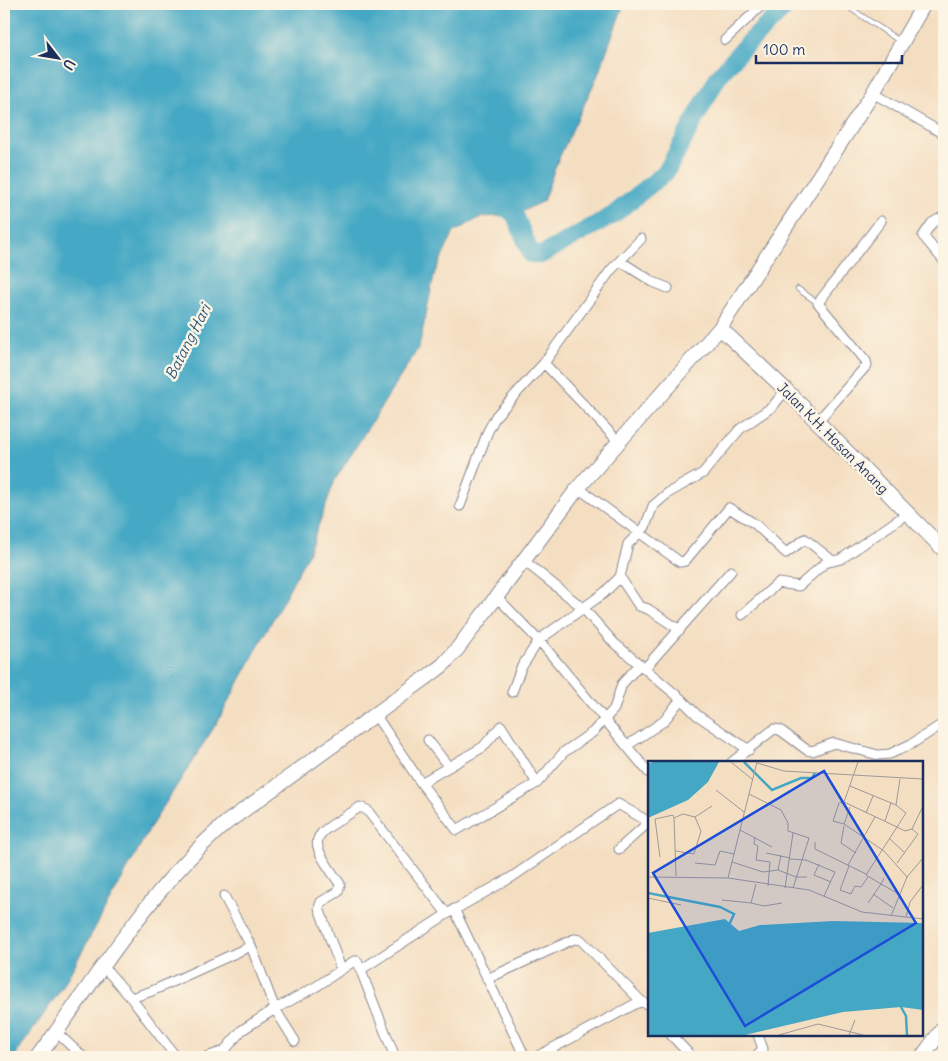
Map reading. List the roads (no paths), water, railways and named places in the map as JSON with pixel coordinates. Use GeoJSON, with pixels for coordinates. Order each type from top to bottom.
{"type":"FeatureCollection","features":[{"type":"Feature","properties":{"kind":"street"},"geometry":{"type":"LineString","coordinates":[[725,40],[763,4]]}},
{"type":"Feature","properties":{"kind":"street"},"geometry":{"type":"LineString","coordinates":[[38,1057],[103,966],[201,844],[226,823],[376,716],[443,665],[498,597],[523,560],[578,488],[720,328],[873,93],[924,4]]}},
{"type":"Feature","properties":{"kind":"street"},"geometry":{"type":"LineString","coordinates":[[873,93],[944,134]]}},
{"type":"Feature","properties":{"kind":"street"},"geometry":{"type":"LineString","coordinates":[[944,216],[932,223],[923,236],[944,261]]}},
{"type":"Feature","properties":{"kind":"street"},"geometry":{"type":"LineString","coordinates":[[817,422],[867,365],[866,361],[818,303],[881,221]]}},
{"type":"Feature","properties":{"kind":"street"},"geometry":{"type":"LineString","coordinates":[[460,506],[488,430],[496,416],[544,363],[620,261],[641,239]]}},
{"type":"Feature","properties":{"kind":"street"},"geometry":{"type":"LineString","coordinates":[[620,261],[653,282],[668,288]]}},
{"type":"Feature","properties":{"kind":"street","name":"Jalan K.H. Hasan Anang"},"geometry":{"type":"LineString","coordinates":[[720,328],[786,390],[944,550]]}},
{"type":"Feature","properties":{"kind":"street"},"geometry":{"type":"LineString","coordinates":[[544,363],[618,441]]}},
{"type":"Feature","properties":{"kind":"street"},"geometry":{"type":"LineString","coordinates":[[512,692],[521,668],[539,640],[604,593],[620,577],[628,544],[645,527],[653,506],[663,497],[703,473],[740,429],[772,406],[786,390]]}},
{"type":"Feature","properties":{"kind":"street"},"geometry":{"type":"LineString","coordinates":[[578,488],[675,560],[685,561],[729,508],[755,524],[786,552],[804,539],[833,561]]}},
{"type":"Feature","properties":{"kind":"street"},"geometry":{"type":"LineString","coordinates":[[742,615],[778,583],[799,586],[825,563],[841,559],[908,513]]}},
{"type":"Feature","properties":{"kind":"street"},"geometry":{"type":"LineString","coordinates":[[523,560],[582,608],[614,643],[681,699],[697,716],[749,750]]}},
{"type":"Feature","properties":{"kind":"street"},"geometry":{"type":"LineString","coordinates":[[376,716],[421,783],[457,830],[537,783],[564,752],[593,732],[616,704],[622,684],[680,630],[731,571]]}},
{"type":"Feature","properties":{"kind":"street"},"geometry":{"type":"LineString","coordinates":[[620,577],[639,606],[648,609],[680,630]]}},
{"type":"Feature","properties":{"kind":"street"},"geometry":{"type":"LineString","coordinates":[[498,597],[539,640],[628,745],[648,772]]}},
{"type":"Feature","properties":{"kind":"street"},"geometry":{"type":"LineString","coordinates":[[628,745],[664,721],[681,699]]}},
{"type":"Feature","properties":{"kind":"street"},"geometry":{"type":"LineString","coordinates":[[733,761],[774,729],[780,730],[800,746],[812,751],[834,744],[878,755],[890,754],[913,743],[944,723]]}},
{"type":"Feature","properties":{"kind":"street"},"geometry":{"type":"LineString","coordinates":[[421,783],[486,744],[501,726],[537,783]]}},
{"type":"Feature","properties":{"kind":"street"},"geometry":{"type":"LineString","coordinates":[[428,740],[448,766]]}},
{"type":"Feature","properties":{"kind":"street"},"geometry":{"type":"LineString","coordinates":[[362,969],[451,912],[512,877],[618,804],[648,821]]}},
{"type":"Feature","properties":{"kind":"street"},"geometry":{"type":"LineString","coordinates":[[342,969],[319,908],[321,902],[338,892],[340,884],[318,853],[316,844],[320,832],[360,807],[367,810],[451,912],[487,979],[525,1057]]}},
{"type":"Feature","properties":{"kind":"street"},"geometry":{"type":"LineString","coordinates":[[619,849],[648,823]]}},
{"type":"Feature","properties":{"kind":"street"},"geometry":{"type":"LineString","coordinates":[[224,896],[252,946],[275,1009],[295,1041]]}},
{"type":"Feature","properties":{"kind":"street"},"geometry":{"type":"LineString","coordinates":[[487,979],[574,939],[581,940],[646,1004],[564,1040],[536,1057]]}},
{"type":"Feature","properties":{"kind":"street"},"geometry":{"type":"LineString","coordinates":[[131,998],[252,946]]}},
{"type":"Feature","properties":{"kind":"street"},"geometry":{"type":"LineString","coordinates":[[207,1057],[224,1051],[242,1030],[317,986],[354,961],[359,963],[362,969],[396,1057]]}},
{"type":"Feature","properties":{"kind":"street"},"geometry":{"type":"LineString","coordinates":[[103,966],[131,998],[176,1057]]}},
{"type":"Feature","properties":{"kind":"street"},"geometry":{"type":"LineString","coordinates":[[922,1057],[944,1027]]}},
{"type":"Feature","properties":{"kind":"street"},"geometry":{"type":"LineString","coordinates":[[56,1032],[83,1057]]}},
{"type":"Feature","properties":{"kind":"street"},"geometry":{"type":"LineString","coordinates":[[672,1036],[692,1057]]}},
{"type":"Feature","properties":{"kind":"street"},"geometry":{"type":"LineString","coordinates":[[756,1057],[763,1049],[758,1036]]}},
{"type":"Feature","properties":{"kind":"lane"},"geometry":{"type":"LineString","coordinates":[[844,4],[902,42]]}},
{"type":"Feature","properties":{"kind":"lane"},"geometry":{"type":"LineString","coordinates":[[798,289],[818,303]]}},
{"type":"Feature","properties":{"kind":"water","name":"Batang Hari"},"geometry":{"type":"Polygon","coordinates":[[[4,4],[624,4],[597,77],[558,160],[543,201],[515,215],[481,217],[454,232],[435,272],[419,347],[335,480],[308,554],[218,721],[151,826],[62,988],[14,1057],[4,1057],[4,4]]]}},
{"type":"Feature","properties":{"kind":"waterway"},"geometry":{"type":"LineString","coordinates":[[497,200],[515,215],[531,254],[541,255],[613,215],[666,172],[718,77],[741,50],[789,4]]}}]}
